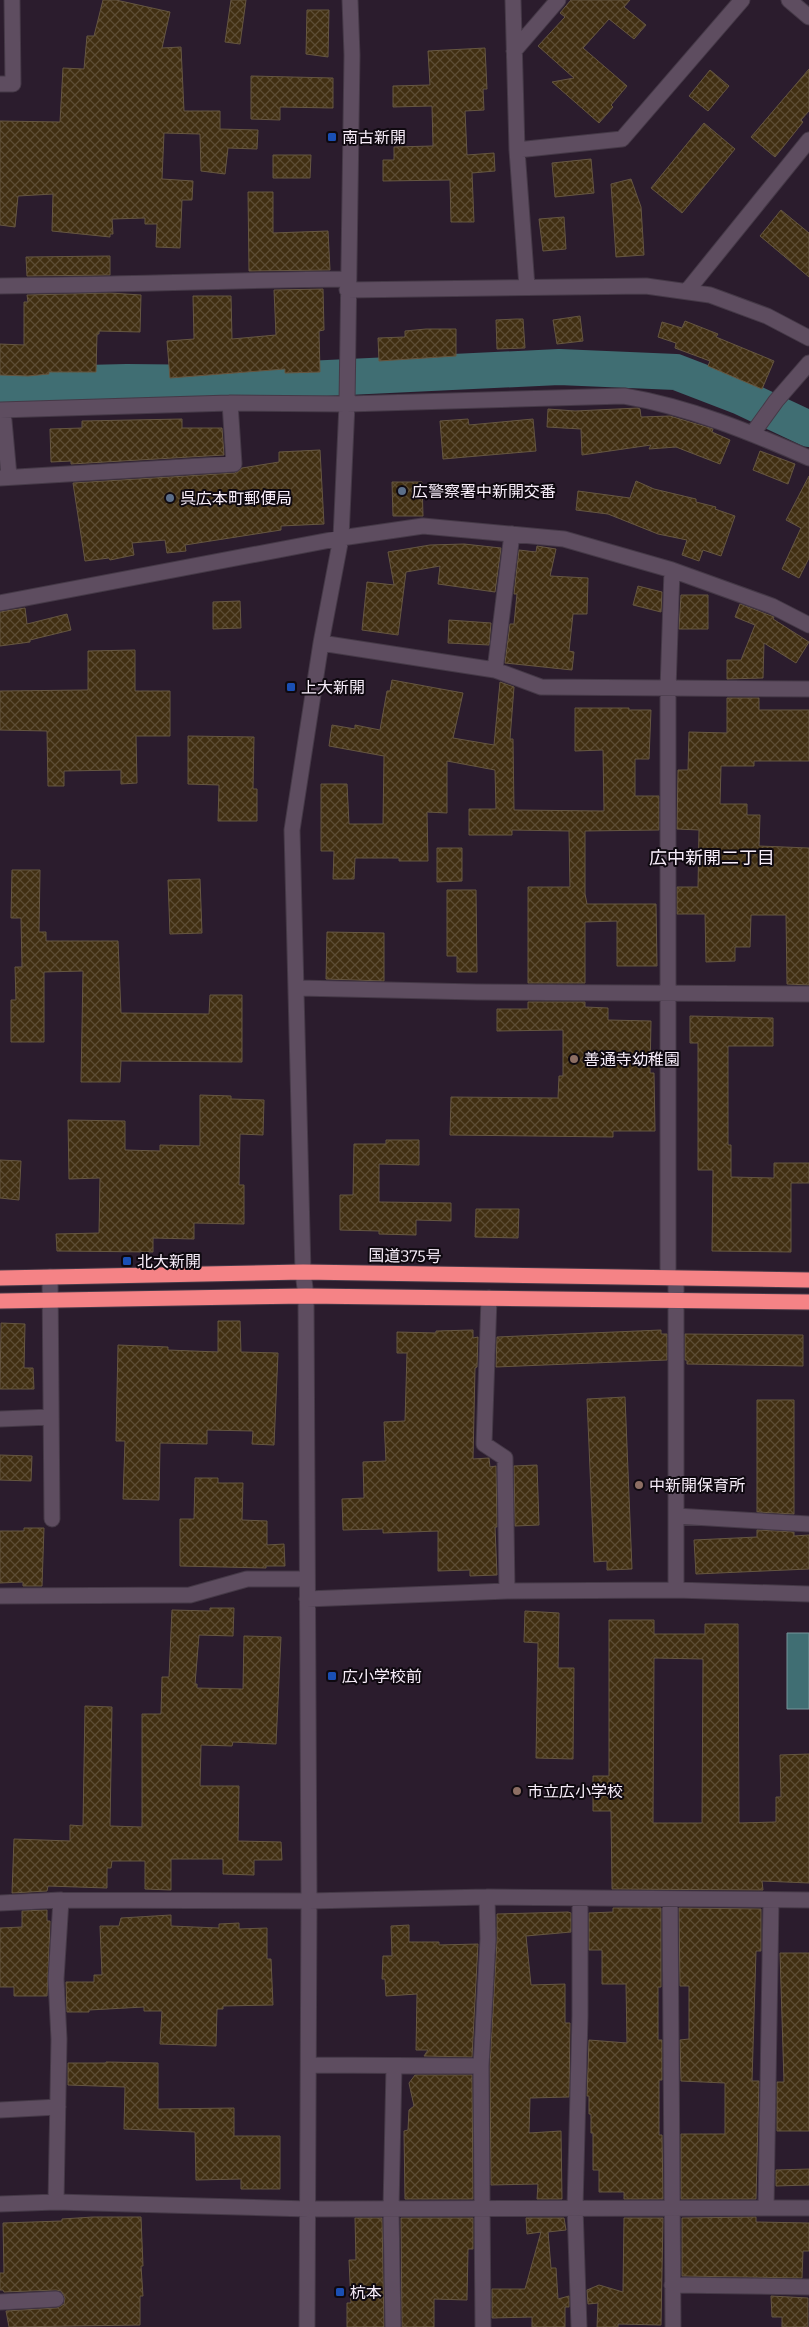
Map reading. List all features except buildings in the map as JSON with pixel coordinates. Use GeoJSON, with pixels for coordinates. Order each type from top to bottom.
{"type":"FeatureCollection","features":[{"type":"Feature","properties":{"kind":"highway","name":"国道375号"},"geometry":{"type":"LineString","coordinates":[[0,1278],[303,1272],[809,1280]]}},
{"type":"Feature","properties":{"kind":"highway"},"geometry":{"type":"LineString","coordinates":[[0,1301],[306,1296],[809,1302]]}},
{"type":"Feature","properties":{"kind":"street"},"geometry":{"type":"LineString","coordinates":[[0,84],[13,84],[12,0]]}},
{"type":"Feature","properties":{"kind":"street"},"geometry":{"type":"LineString","coordinates":[[307,2327],[309,1901],[306,1296],[303,1272],[298,988],[292,830],[321,644],[340,538],[347,404],[352,55],[350,0]]}},
{"type":"Feature","properties":{"kind":"street"},"geometry":{"type":"LineString","coordinates":[[513,0],[516,150],[527,287]]}},
{"type":"Feature","properties":{"kind":"street"},"geometry":{"type":"LineString","coordinates":[[514,51],[558,0]]}},
{"type":"Feature","properties":{"kind":"street"},"geometry":{"type":"LineString","coordinates":[[516,150],[622,139],[742,0]]}},
{"type":"Feature","properties":{"kind":"street"},"geometry":{"type":"LineString","coordinates":[[789,0],[809,17]]}},
{"type":"Feature","properties":{"kind":"street"},"geometry":{"type":"LineString","coordinates":[[687,290],[809,140]]}},
{"type":"Feature","properties":{"kind":"street"},"geometry":{"type":"LineString","coordinates":[[0,286],[108,285],[210,280],[527,287],[646,286],[687,290],[710,295],[767,316],[809,338]]}},
{"type":"Feature","properties":{"kind":"street"},"geometry":{"type":"LineString","coordinates":[[753,433],[776,401],[809,364]]}},
{"type":"Feature","properties":{"kind":"street"},"geometry":{"type":"LineString","coordinates":[[230,403],[234,464],[4,477],[1,410],[230,403],[347,404],[624,396],[661,402],[753,433],[809,458]]}},
{"type":"Feature","properties":{"kind":"street"},"geometry":{"type":"LineString","coordinates":[[0,603],[340,538],[423,526],[564,539],[672,570],[772,606],[809,625]]}},
{"type":"Feature","properties":{"kind":"street"},"geometry":{"type":"LineString","coordinates":[[495,670],[512,534]]}},
{"type":"Feature","properties":{"kind":"street"},"geometry":{"type":"LineString","coordinates":[[672,570],[668,689],[668,994],[672,1279],[676,1300],[676,1590]]}},
{"type":"Feature","properties":{"kind":"street"},"geometry":{"type":"LineString","coordinates":[[321,644],[495,670],[541,687],[809,689]]}},
{"type":"Feature","properties":{"kind":"street"},"geometry":{"type":"LineString","coordinates":[[298,988],[668,994],[809,994]]}},
{"type":"Feature","properties":{"kind":"street"},"geometry":{"type":"LineString","coordinates":[[50,1277],[52,1519]]}},
{"type":"Feature","properties":{"kind":"street"},"geometry":{"type":"LineString","coordinates":[[488,1298],[484,1444],[505,1458],[507,1591]]}},
{"type":"Feature","properties":{"kind":"street"},"geometry":{"type":"LineString","coordinates":[[0,1418],[51,1417]]}},
{"type":"Feature","properties":{"kind":"street"},"geometry":{"type":"LineString","coordinates":[[676,1516],[809,1524]]}},
{"type":"Feature","properties":{"kind":"street"},"geometry":{"type":"LineString","coordinates":[[0,1596],[190,1595],[247,1580],[307,1579]]}},
{"type":"Feature","properties":{"kind":"street"},"geometry":{"type":"LineString","coordinates":[[307,1598],[507,1591],[676,1590],[809,1594]]}},
{"type":"Feature","properties":{"kind":"street"},"geometry":{"type":"LineString","coordinates":[[483,2327],[481,2066],[488,1939],[487,1897]]}},
{"type":"Feature","properties":{"kind":"street"},"geometry":{"type":"LineString","coordinates":[[0,1903],[61,1900],[309,1901],[487,1897],[809,1900]]}},
{"type":"Feature","properties":{"kind":"street"},"geometry":{"type":"LineString","coordinates":[[579,2327],[575,2207],[580,2016],[580,1898]]}},
{"type":"Feature","properties":{"kind":"street"},"geometry":{"type":"LineString","coordinates":[[670,1899],[673,2327]]}},
{"type":"Feature","properties":{"kind":"street"},"geometry":{"type":"LineString","coordinates":[[56,2202],[59,2039],[56,1979],[61,1900]]}},
{"type":"Feature","properties":{"kind":"street"},"geometry":{"type":"LineString","coordinates":[[766,2208],[771,1900]]}},
{"type":"Feature","properties":{"kind":"street"},"geometry":{"type":"LineString","coordinates":[[309,2064],[481,2066]]}},
{"type":"Feature","properties":{"kind":"street"},"geometry":{"type":"LineString","coordinates":[[392,2327],[391,2209],[394,2066]]}},
{"type":"Feature","properties":{"kind":"street"},"geometry":{"type":"LineString","coordinates":[[0,2110],[58,2107]]}},
{"type":"Feature","properties":{"kind":"street"},"geometry":{"type":"LineString","coordinates":[[0,2204],[56,2202],[309,2209],[809,2208]]}},
{"type":"Feature","properties":{"kind":"street"},"geometry":{"type":"LineString","coordinates":[[672,2285],[809,2287]]}},
{"type":"Feature","properties":{"kind":"street"},"geometry":{"type":"LineString","coordinates":[[0,2302],[56,2299]]}},
{"type":"Feature","properties":{"kind":"shaded area"},"geometry":{"type":"Polygon","coordinates":[[[787,1633],[809,1633],[809,1709],[787,1709],[787,1633]]]}},
{"type":"Feature","properties":{"kind":"waterway"},"geometry":{"type":"LineString","coordinates":[[0,385],[127,382],[221,383],[559,367],[676,372],[741,397],[809,429]]}},
{"type":"Feature","properties":{"kind":"place","name":"南古新開"},"geometry":{"type":"Point","coordinates":[332,137]}},
{"type":"Feature","properties":{"kind":"place","name":"広警察署中新開交番"},"geometry":{"type":"Point","coordinates":[402,491]}},
{"type":"Feature","properties":{"kind":"place","name":"呉広本町郵便局"},"geometry":{"type":"Point","coordinates":[170,498]}},
{"type":"Feature","properties":{"kind":"place","name":"上大新開"},"geometry":{"type":"Point","coordinates":[291,687]}},
{"type":"Feature","properties":{"kind":"place","name":"善通寺幼稚園"},"geometry":{"type":"Point","coordinates":[574,1059]}},
{"type":"Feature","properties":{"kind":"place","name":"北大新開"},"geometry":{"type":"Point","coordinates":[127,1261]}},
{"type":"Feature","properties":{"kind":"place","name":"中新開保育所"},"geometry":{"type":"Point","coordinates":[639,1485]}},
{"type":"Feature","properties":{"kind":"place","name":"広小学校前"},"geometry":{"type":"Point","coordinates":[332,1676]}},
{"type":"Feature","properties":{"kind":"place","name":"市立広小学校"},"geometry":{"type":"Point","coordinates":[517,1791]}},
{"type":"Feature","properties":{"kind":"place","name":"杭本"},"geometry":{"type":"Point","coordinates":[340,2292]}},
{"type":"Feature","properties":{"kind":"district","name":"広中新開二丁目"},"geometry":{"type":"Point","coordinates":[712,858]}}]}
